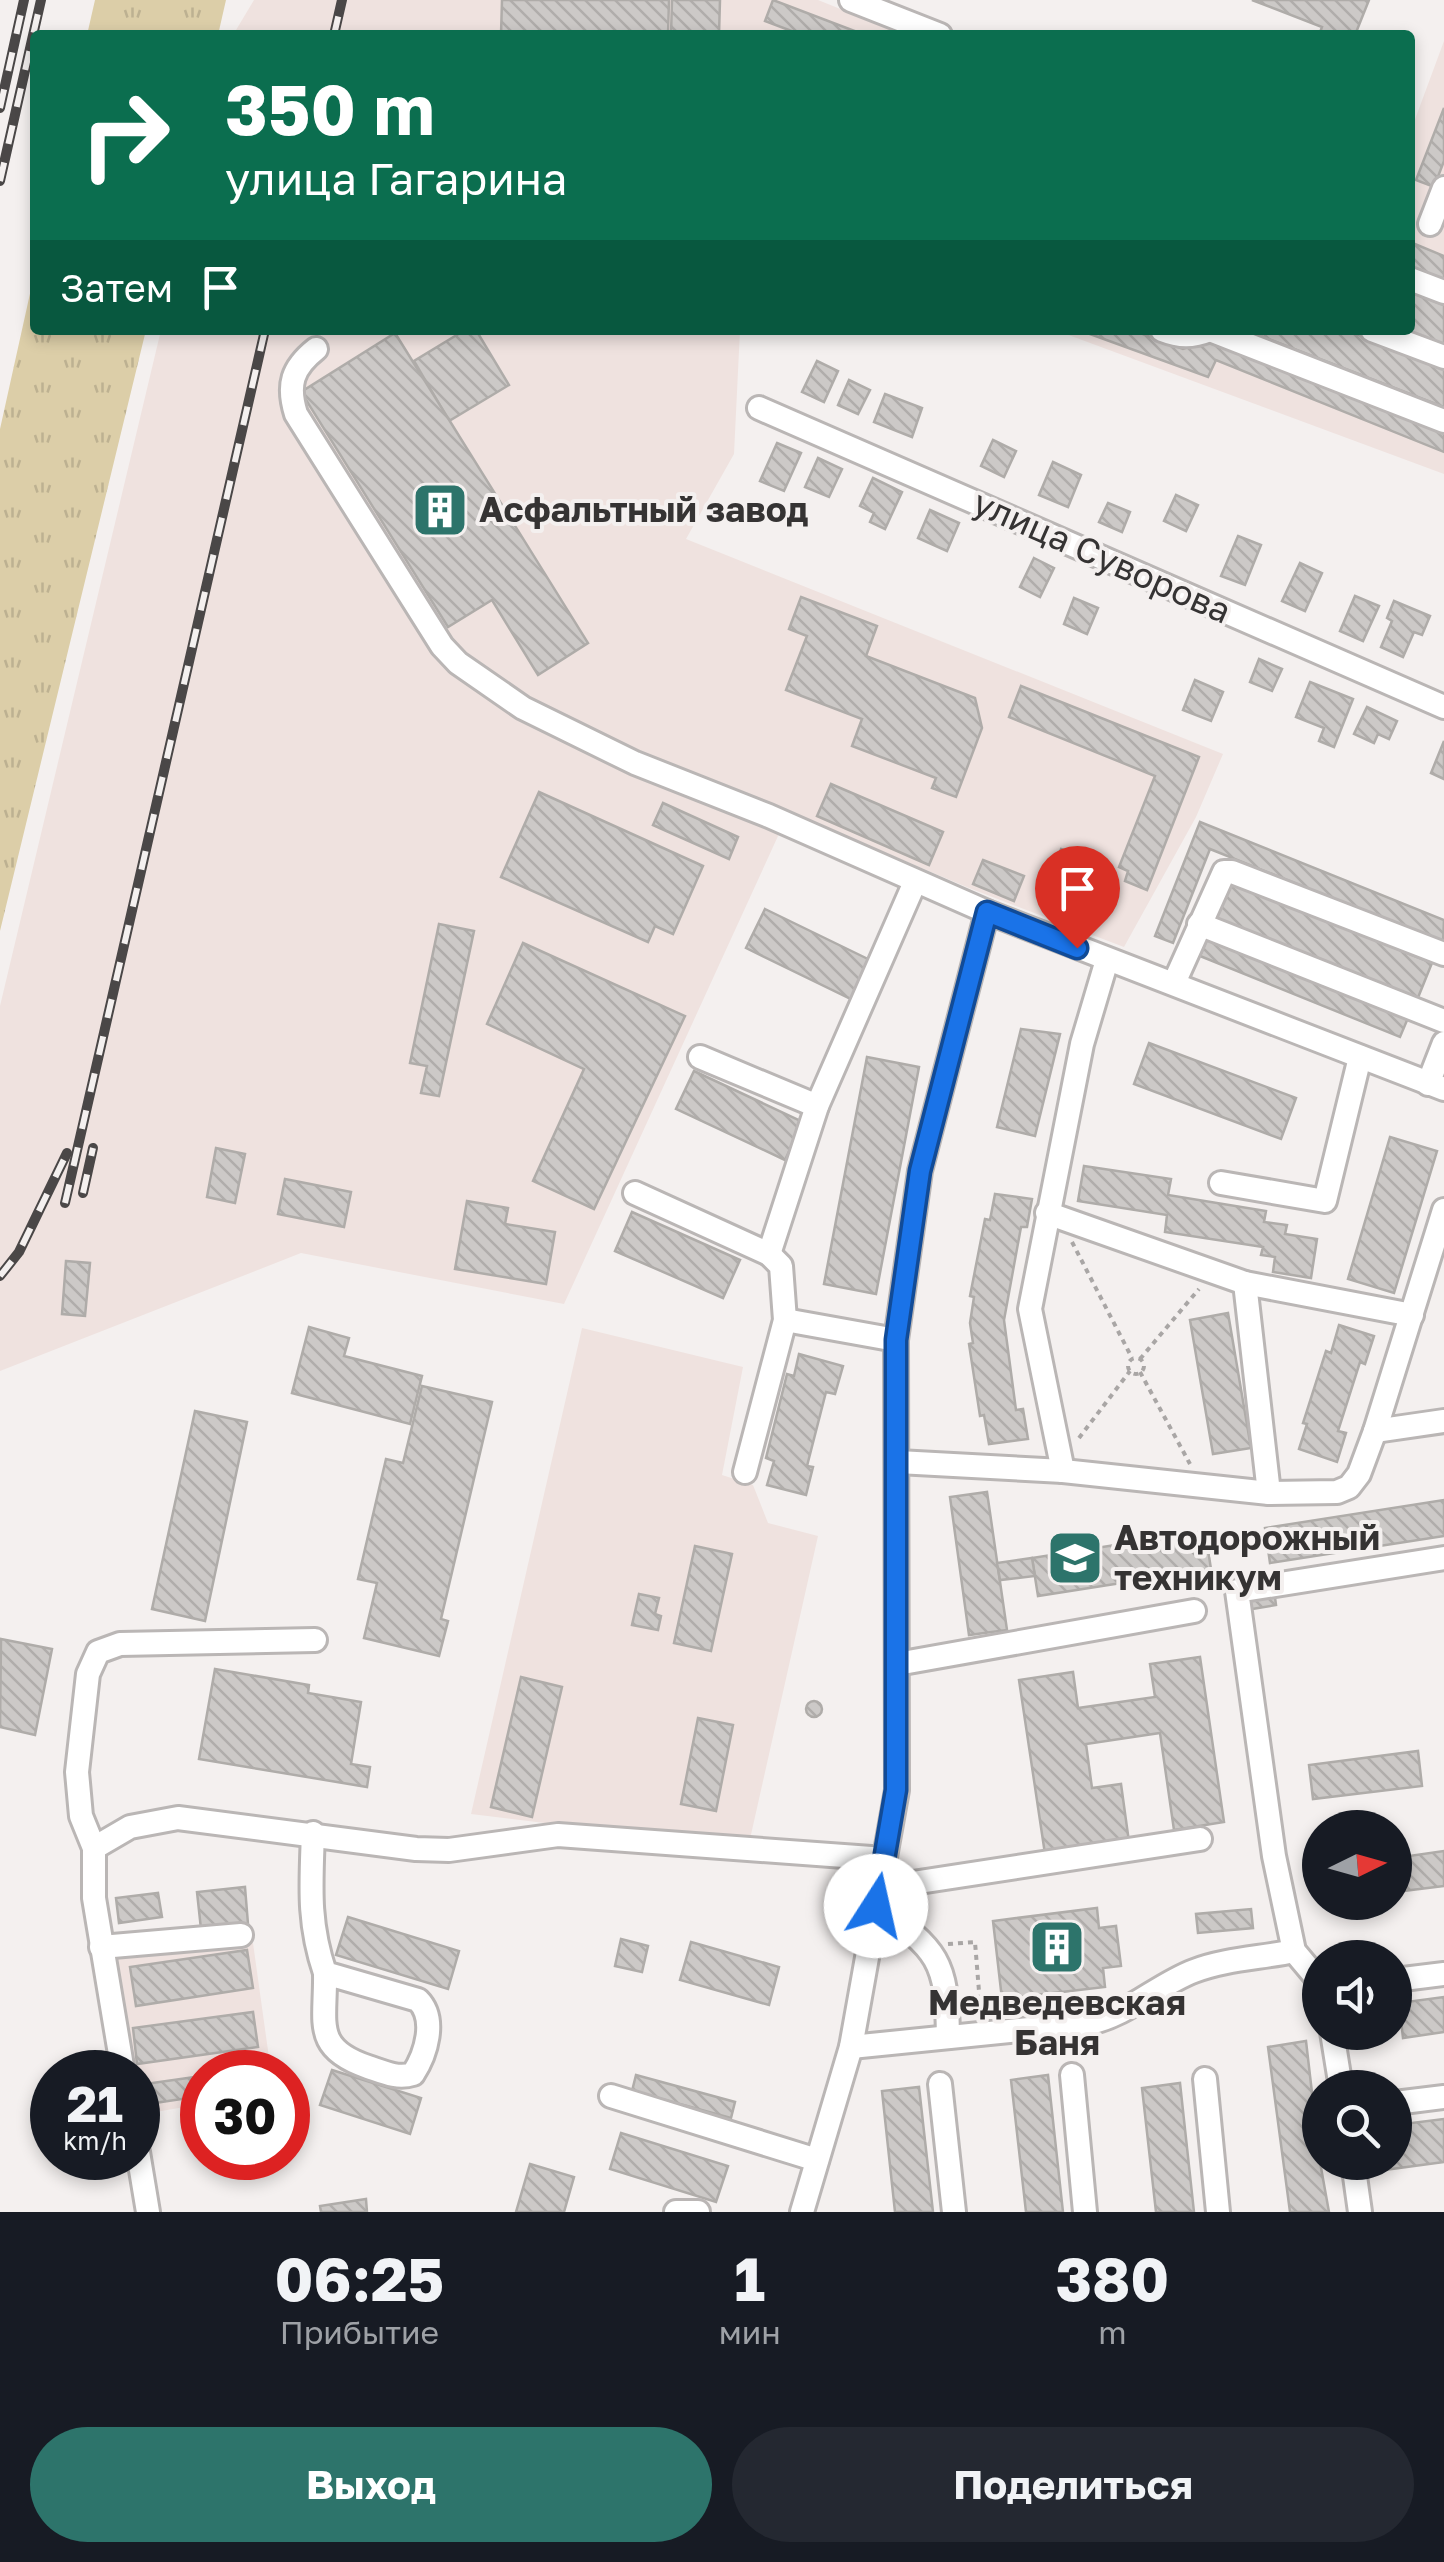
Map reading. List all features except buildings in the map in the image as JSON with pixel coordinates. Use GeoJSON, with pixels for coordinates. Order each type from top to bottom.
{"type":"FeatureCollection","features":[{"type":"Feature","properties":{"kind":"street"},"geometry":{"type":"LineString","coordinates":[[851,0],[927,30]]}},
{"type":"Feature","properties":{"kind":"street"},"geometry":{"type":"LineString","coordinates":[[1428,223],[1444,188]]}},
{"type":"Feature","properties":{"kind":"street"},"geometry":{"type":"LineString","coordinates":[[1415,281],[1444,292]]}},
{"type":"Feature","properties":{"kind":"street"},"geometry":{"type":"LineString","coordinates":[[1223,335],[1444,421]]}},
{"type":"Feature","properties":{"kind":"street"},"geometry":{"type":"LineString","coordinates":[[1385,335],[1444,357]]}},
{"type":"Feature","properties":{"kind":"street"},"geometry":{"type":"LineString","coordinates":[[316,349],[296,368],[291,382],[296,414],[442,646],[458,663],[564,731],[987,912],[1436,1086],[1444,1043]]}},
{"type":"Feature","properties":{"kind":"street","name":"улица Суворова"},"geometry":{"type":"LineString","coordinates":[[760,408],[1444,707]]}},
{"type":"Feature","properties":{"kind":"street"},"geometry":{"type":"LineString","coordinates":[[1174,983],[1224,872],[1444,954]]}},
{"type":"Feature","properties":{"kind":"street"},"geometry":{"type":"LineString","coordinates":[[769,1254],[816,1106],[915,882]]}},
{"type":"Feature","properties":{"kind":"street"},"geometry":{"type":"LineString","coordinates":[[802,2212],[851,2047],[896,1790],[896,1340],[920,1171],[987,912]]}},
{"type":"Feature","properties":{"kind":"street"},"geometry":{"type":"LineString","coordinates":[[1199,924],[1444,1021]]}},
{"type":"Feature","properties":{"kind":"street"},"geometry":{"type":"LineString","coordinates":[[1062,1466],[1030,1309],[1082,1044],[1107,960]]}},
{"type":"Feature","properties":{"kind":"street"},"geometry":{"type":"LineString","coordinates":[[700,1057],[816,1106]]}},
{"type":"Feature","properties":{"kind":"street"},"geometry":{"type":"LineString","coordinates":[[1222,1183],[1325,1200],[1360,1057]]}},
{"type":"Feature","properties":{"kind":"street"},"geometry":{"type":"LineString","coordinates":[[635,1193],[769,1254],[781,1266],[785,1320],[746,1472]]}},
{"type":"Feature","properties":{"kind":"street"},"geometry":{"type":"LineString","coordinates":[[1048,1213],[1244,1283],[1412,1315]]}},
{"type":"Feature","properties":{"kind":"street"},"geometry":{"type":"LineString","coordinates":[[898,1462],[1062,1466],[1269,1493],[1337,1492],[1349,1487],[1359,1474],[1375,1430],[1442,1221]]}},
{"type":"Feature","properties":{"kind":"street"},"geometry":{"type":"LineString","coordinates":[[1244,1283],[1269,1493]]}},
{"type":"Feature","properties":{"kind":"street"},"geometry":{"type":"LineString","coordinates":[[785,1320],[896,1340]]}},
{"type":"Feature","properties":{"kind":"street"},"geometry":{"type":"LineString","coordinates":[[1375,1430],[1444,1421]]}},
{"type":"Feature","properties":{"kind":"street"},"geometry":{"type":"LineString","coordinates":[[1302,1960],[1294,1950],[1274,1856],[1237,1591],[1444,1558]]}},
{"type":"Feature","properties":{"kind":"street"},"geometry":{"type":"LineString","coordinates":[[897,1664],[1194,1611]]}},
{"type":"Feature","properties":{"kind":"street"},"geometry":{"type":"LineString","coordinates":[[119,2050],[94,1898],[94,1848],[82,1816],[77,1772],[88,1674],[98,1652],[120,1644],[315,1640]]}},
{"type":"Feature","properties":{"kind":"street"},"geometry":{"type":"LineString","coordinates":[[94,1848],[130,1827],[178,1818],[416,1849],[449,1850],[558,1835],[885,1859]]}},
{"type":"Feature","properties":{"kind":"street"},"geometry":{"type":"LineString","coordinates":[[314,1833],[310,1905],[313,1938],[325,1973],[326,2037],[331,2048],[345,2059],[401,2078],[412,2074],[419,2064],[430,2018],[426,2008],[418,2000],[325,1973]]}},
{"type":"Feature","properties":{"kind":"street"},"geometry":{"type":"LineString","coordinates":[[878,1897],[1200,1838]]}},
{"type":"Feature","properties":{"kind":"street"},"geometry":{"type":"LineString","coordinates":[[878,1897],[928,1946],[941,1966],[948,2037]]}},
{"type":"Feature","properties":{"kind":"street"},"geometry":{"type":"LineString","coordinates":[[101,1947],[241,1935]]}},
{"type":"Feature","properties":{"kind":"street"},"geometry":{"type":"LineString","coordinates":[[851,2047],[1110,2019],[1190,1972],[1294,1950]]}},
{"type":"Feature","properties":{"kind":"street"},"geometry":{"type":"LineString","coordinates":[[1412,1978],[1444,1974]]}},
{"type":"Feature","properties":{"kind":"street"},"geometry":{"type":"LineString","coordinates":[[1072,2075],[1085,2212]]}},
{"type":"Feature","properties":{"kind":"street"},"geometry":{"type":"LineString","coordinates":[[1205,2079],[1218,2212]]}},
{"type":"Feature","properties":{"kind":"street"},"geometry":{"type":"LineString","coordinates":[[940,2084],[954,2212]]}},
{"type":"Feature","properties":{"kind":"street"},"geometry":{"type":"LineString","coordinates":[[611,2096],[817,2160]]}},
{"type":"Feature","properties":{"kind":"street"},"geometry":{"type":"LineString","coordinates":[[1412,2101],[1444,2097]]}},
{"type":"Feature","properties":{"kind":"street"},"geometry":{"type":"LineString","coordinates":[[143,2180],[148,2212]]}},
{"type":"Feature","properties":{"kind":"street"},"geometry":{"type":"LineString","coordinates":[[1356,2180],[1360,2212]]}},
{"type":"Feature","properties":{"kind":"street"},"geometry":{"type":"LineString","coordinates":[[676,2212],[698,2212]]}},
{"type":"Feature","properties":{"kind":"path"},"geometry":{"type":"LineString","coordinates":[[1076,1224],[1072,1244],[1132,1358]]}},
{"type":"Feature","properties":{"kind":"path"},"geometry":{"type":"LineString","coordinates":[[1140,1359],[1212,1274]]}},
{"type":"Feature","properties":{"kind":"path"},"geometry":{"type":"LineString","coordinates":[[1132,1358],[1140,1359]]}},
{"type":"Feature","properties":{"kind":"path"},"geometry":{"type":"LineString","coordinates":[[1130,1371],[1128,1364],[1132,1358]]}},
{"type":"Feature","properties":{"kind":"path"},"geometry":{"type":"LineString","coordinates":[[1140,1359],[1140,1372]]}},
{"type":"Feature","properties":{"kind":"path"},"geometry":{"type":"LineString","coordinates":[[1062,1466],[1130,1371]]}},
{"type":"Feature","properties":{"kind":"path"},"geometry":{"type":"LineString","coordinates":[[1130,1371],[1140,1372]]}},
{"type":"Feature","properties":{"kind":"path"},"geometry":{"type":"LineString","coordinates":[[1140,1372],[1202,1486]]}},
{"type":"Feature","properties":{"kind":"path"},"geometry":{"type":"LineString","coordinates":[[928,1946],[974,1942],[982,2034]]}},
{"type":"Feature","properties":{"kind":"shaded area"},"geometry":{"type":"Polygon","coordinates":[[[254,0],[818,0],[893,30],[236,30],[254,0]]]}},
{"type":"Feature","properties":{"kind":"shaded area"},"geometry":{"type":"Polygon","coordinates":[[[1444,41],[1444,474],[1069,335],[1415,335],[1415,119],[1444,41]]]}},
{"type":"Feature","properties":{"kind":"shaded area"},"geometry":{"type":"Polygon","coordinates":[[[160,335],[740,335],[734,454],[686,539],[1223,754],[1196,817],[1124,947],[969,888],[789,812],[564,1304],[301,1253],[0,1371],[0,1006],[160,335]]]}},
{"type":"Feature","properties":{"kind":"shaded area"},"geometry":{"type":"Polygon","coordinates":[[[582,1328],[743,1367],[722,1475],[753,1485],[768,1523],[818,1536],[748,1848],[471,1814],[582,1328]]]}},
{"type":"Feature","properties":{"kind":"shaded area"},"geometry":{"type":"Polygon","coordinates":[[[253,1943],[268,2050],[180,2050],[180,2108],[160,2111],[160,2050],[127,2050],[114,1957],[253,1943]]]}},
{"type":"Feature","properties":{"kind":"green space"},"geometry":{"type":"Polygon","coordinates":[[[95,0],[226,0],[219,30],[88,30],[95,0]]]}},
{"type":"Feature","properties":{"kind":"green space"},"geometry":{"type":"Polygon","coordinates":[[[30,294],[30,335],[145,335],[0,931],[0,429],[30,294]]]}},
{"type":"Feature","properties":{"kind":"railway"},"geometry":{"type":"LineString","coordinates":[[0,108],[24,0]]}},
{"type":"Feature","properties":{"kind":"railway"},"geometry":{"type":"LineString","coordinates":[[34,30],[41,0]]}},
{"type":"Feature","properties":{"kind":"railway"},"geometry":{"type":"LineString","coordinates":[[335,30],[342,0]]}},
{"type":"Feature","properties":{"kind":"railway"},"geometry":{"type":"LineString","coordinates":[[0,181],[30,49]]}},
{"type":"Feature","properties":{"kind":"railway"},"geometry":{"type":"LineString","coordinates":[[65,1203],[264,335]]}},
{"type":"Feature","properties":{"kind":"railway"},"geometry":{"type":"LineString","coordinates":[[83,1193],[93,1148]]}},
{"type":"Feature","properties":{"kind":"railway"},"geometry":{"type":"LineString","coordinates":[[0,1276],[19,1252],[67,1153]]}},
{"type":"Feature","properties":{"kind":"place","name":"Асфальтный завод"},"geometry":{"type":"Point","coordinates":[440,510]}},
{"type":"Feature","properties":{"kind":"place","name":"Автодорожный техникум"},"geometry":{"type":"Point","coordinates":[1075,1558]}},
{"type":"Feature","properties":{"kind":"place","name":"Медведевская Баня"},"geometry":{"type":"Point","coordinates":[1057,1947]}},
{"type":"Feature","properties":{"kind":"route"},"geometry":{"type":"LineString","coordinates":[[876,1906],[896,1790],[896,1340],[920,1171],[987,912],[1077,948]]}}]}
